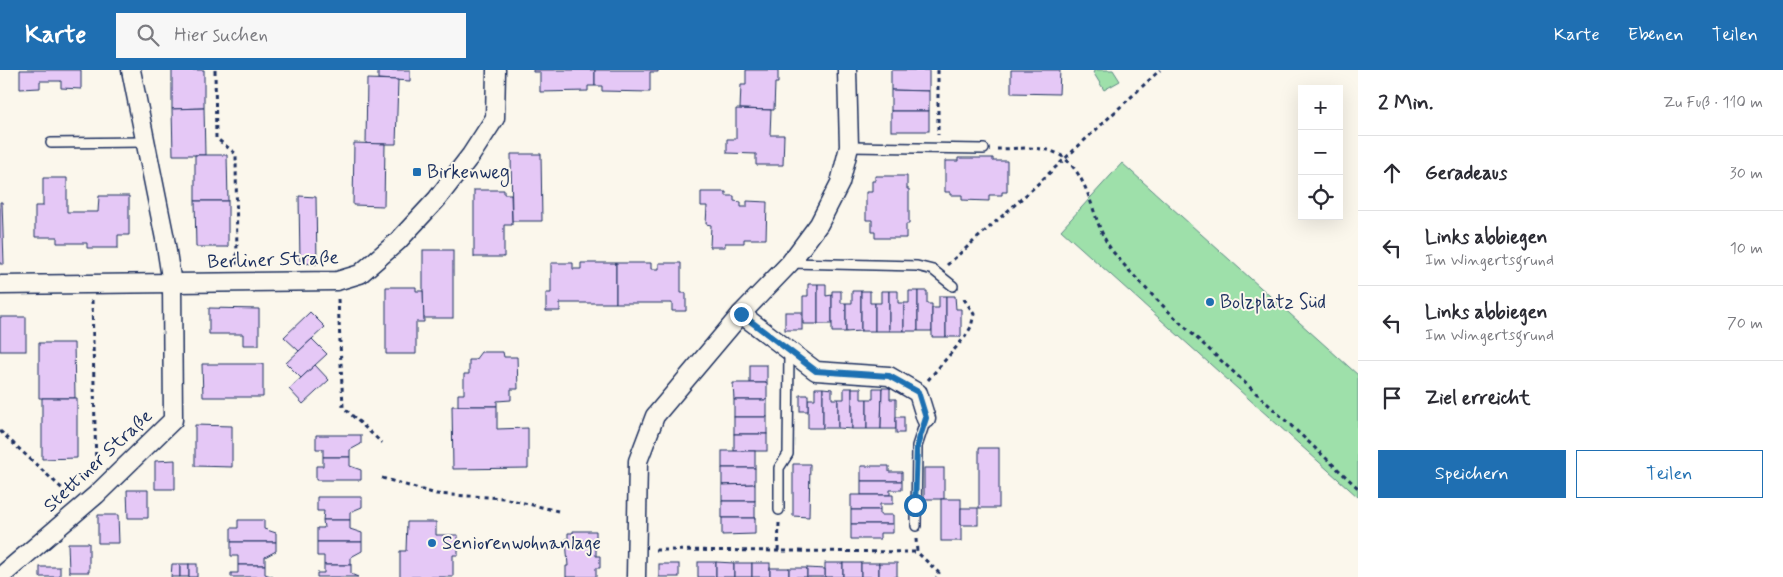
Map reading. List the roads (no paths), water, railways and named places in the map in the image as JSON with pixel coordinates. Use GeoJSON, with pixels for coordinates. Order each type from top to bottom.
{"type":"FeatureCollection","features":[{"type":"Feature","properties":{"kind":"street","name":"Stettiner Straße"},"geometry":{"type":"LineString","coordinates":[[0,577],[82,507],[173,420],[172,284],[166,239],[131,70]]}},
{"type":"Feature","properties":{"kind":"street","name":"Berliner Straße"},"geometry":{"type":"LineString","coordinates":[[172,284],[337,281],[360,274],[398,241],[437,199],[471,155],[495,118],[496,70]]}},
{"type":"Feature","properties":{"kind":"street"},"geometry":{"type":"LineString","coordinates":[[636,577],[638,461],[655,416],[741,314],[790,263],[819,224],[828,208],[840,183],[849,147],[846,70]]}},
{"type":"Feature","properties":{"kind":"street"},"geometry":{"type":"LineString","coordinates":[[0,285],[172,284]]}},
{"type":"Feature","properties":{"kind":"street"},"geometry":{"type":"LineString","coordinates":[[741,314],[816,371],[889,376],[918,392],[926,418]]}},
{"type":"Feature","properties":{"kind":"lane"},"geometry":{"type":"LineString","coordinates":[[51,143],[145,142]]}},
{"type":"Feature","properties":{"kind":"lane"},"geometry":{"type":"LineString","coordinates":[[849,147],[984,149]]}},
{"type":"Feature","properties":{"kind":"lane"},"geometry":{"type":"LineString","coordinates":[[790,263],[917,266],[937,273],[953,286]]}},
{"type":"Feature","properties":{"kind":"lane"},"geometry":{"type":"LineString","coordinates":[[779,510],[779,468],[788,454],[789,349]]}},
{"type":"Feature","properties":{"kind":"lane"},"geometry":{"type":"LineString","coordinates":[[916,526],[917,446],[926,418]]}},
{"type":"Feature","properties":{"kind":"place","name":"Birkenweg"},"geometry":{"type":"Point","coordinates":[417,172]}},
{"type":"Feature","properties":{"kind":"place","name":"Bolzplatz Süd"},"geometry":{"type":"Point","coordinates":[1210,302]}},
{"type":"Feature","properties":{"kind":"place","name":"Seniorenwohnanlage"},"geometry":{"type":"Point","coordinates":[432,543]}}]}
